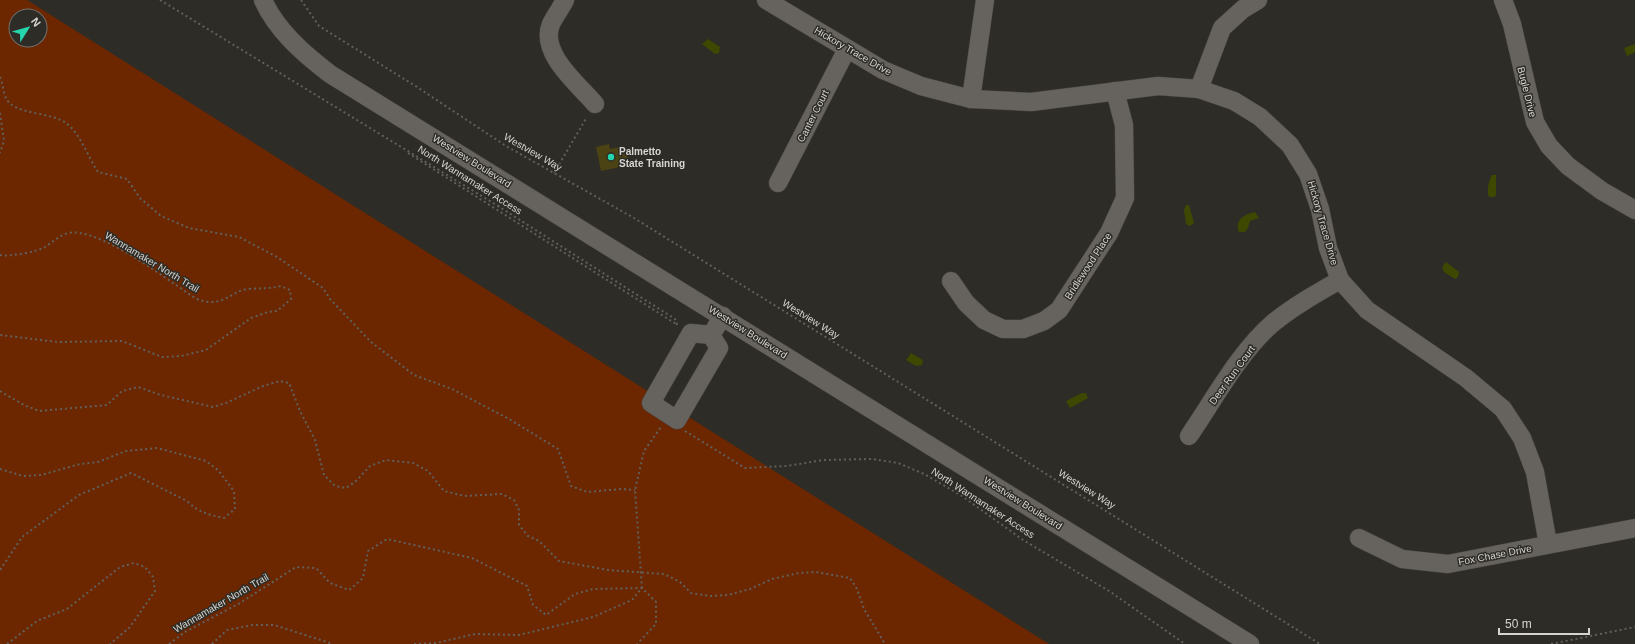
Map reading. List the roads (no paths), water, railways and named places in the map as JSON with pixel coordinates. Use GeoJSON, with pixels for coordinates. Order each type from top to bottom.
{"type":"FeatureCollection","features":[{"type":"Feature","properties":{"kind":"street","name":"Westview Boulevard"},"geometry":{"type":"LineString","coordinates":[[263,0],[267,9],[285,34],[307,56],[330,74],[1250,644]]}},
{"type":"Feature","properties":{"kind":"street"},"geometry":{"type":"LineString","coordinates":[[566,0],[551,25],[548,42],[554,57],[595,104]]}},
{"type":"Feature","properties":{"kind":"street","name":"Hickory Trace Drive"},"geometry":{"type":"LineString","coordinates":[[766,0],[883,70],[921,86],[970,99],[1031,102],[1158,86],[1199,89],[1234,101],[1260,117],[1290,145],[1308,174],[1320,208],[1328,248],[1340,280],[1368,310],[1466,378],[1503,409],[1522,438],[1534,472],[1548,544]]}},
{"type":"Feature","properties":{"kind":"street"},"geometry":{"type":"LineString","coordinates":[[970,99],[985,0]]}},
{"type":"Feature","properties":{"kind":"street"},"geometry":{"type":"LineString","coordinates":[[1199,89],[1222,28],[1243,9],[1258,0]]}},
{"type":"Feature","properties":{"kind":"street","name":"Bugle Drive"},"geometry":{"type":"LineString","coordinates":[[1503,0],[1512,24],[1526,89],[1535,122],[1549,146],[1568,166],[1602,190],[1635,210]]}},
{"type":"Feature","properties":{"kind":"street","name":"Canter Court"},"geometry":{"type":"LineString","coordinates":[[778,183],[847,49]]}},
{"type":"Feature","properties":{"kind":"street","name":"Bridlewood Place"},"geometry":{"type":"LineString","coordinates":[[951,282],[966,303],[984,320],[1004,329],[1023,329],[1044,321],[1059,310],[1110,233],[1125,198],[1124,125],[1115,91]]}},
{"type":"Feature","properties":{"kind":"street","name":"Deer Run Court"},"geometry":{"type":"LineString","coordinates":[[1189,436],[1247,351],[1272,324],[1302,302],[1340,280]]}},
{"type":"Feature","properties":{"kind":"street"},"geometry":{"type":"LineString","coordinates":[[712,335],[722,316]]}},
{"type":"Feature","properties":{"kind":"street"},"geometry":{"type":"LineString","coordinates":[[682,329],[712,335],[719,348],[678,420],[651,403],[682,329]]}},
{"type":"Feature","properties":{"kind":"street","name":"Fox Chase Drive"},"geometry":{"type":"LineString","coordinates":[[1359,538],[1402,560],[1448,564],[1635,528]]}},
{"type":"Feature","properties":{"kind":"place","name":"Palmetto State Training"},"geometry":{"type":"Point","coordinates":[611,157]}}]}
